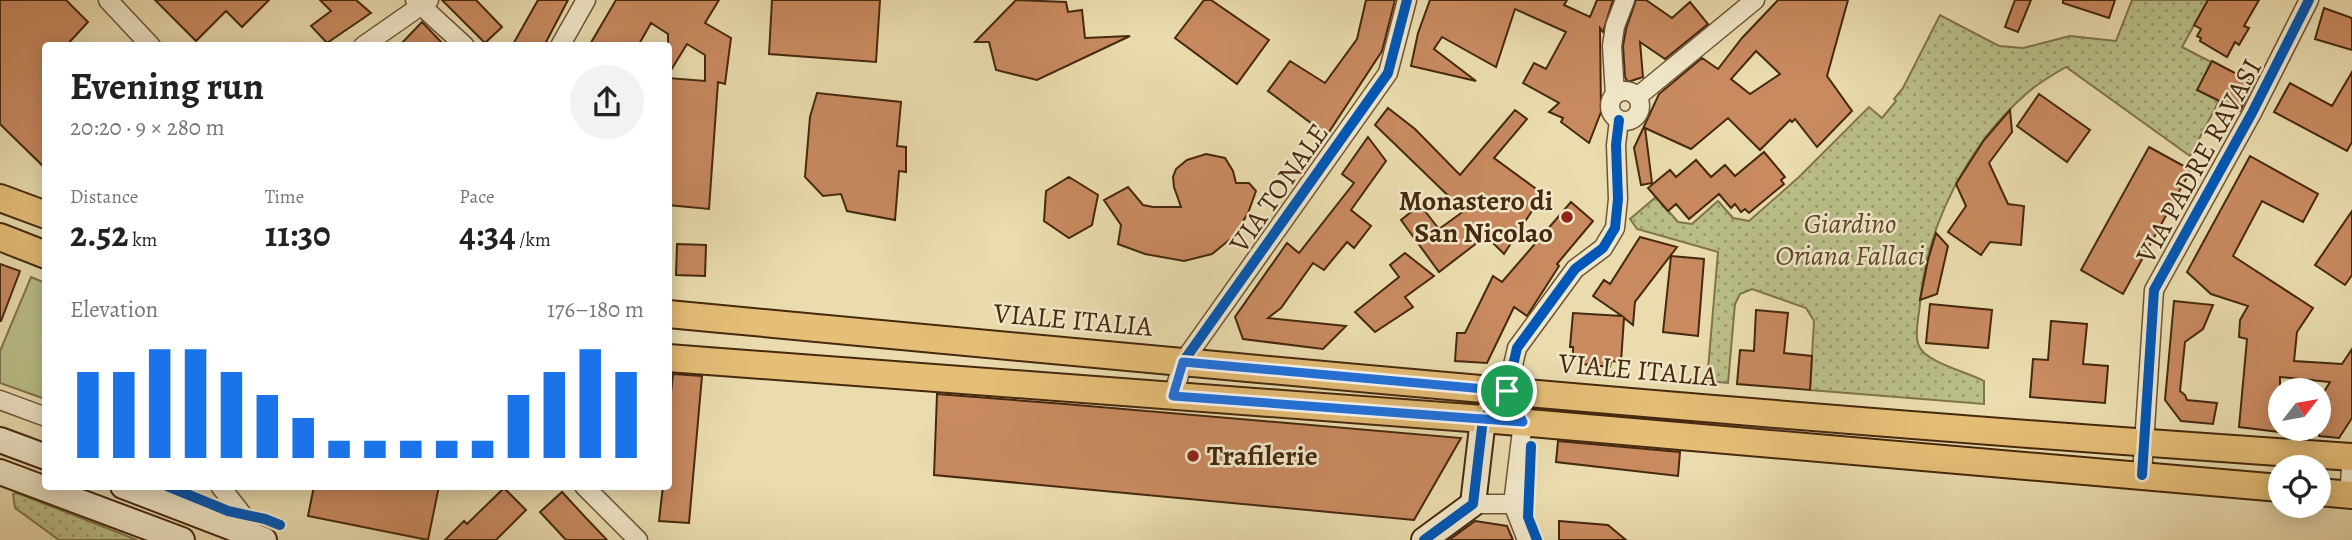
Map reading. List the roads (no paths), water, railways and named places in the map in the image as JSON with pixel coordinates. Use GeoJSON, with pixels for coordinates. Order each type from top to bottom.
{"type":"FeatureCollection","features":[{"type":"Feature","properties":{"kind":"main road"},"geometry":{"type":"LineString","coordinates":[[0,198],[42,214]]}},
{"type":"Feature","properties":{"kind":"main road"},"geometry":{"type":"LineString","coordinates":[[0,237],[42,253]]}},
{"type":"Feature","properties":{"kind":"main road","name":"VIALE ITALIA"},"geometry":{"type":"LineString","coordinates":[[672,314],[1507,391],[2143,443],[2352,457]]}},
{"type":"Feature","properties":{"kind":"main road"},"geometry":{"type":"LineString","coordinates":[[672,358],[1523,422],[2268,487]]}},
{"type":"Feature","properties":{"kind":"main road"},"geometry":{"type":"LineString","coordinates":[[2331,493],[2350,494]]}},
{"type":"Feature","properties":{"kind":"street"},"geometry":{"type":"LineString","coordinates":[[108,0],[147,42]]}},
{"type":"Feature","properties":{"kind":"street"},"geometry":{"type":"LineString","coordinates":[[561,42],[586,0]]}},
{"type":"Feature","properties":{"kind":"street","name":"VIA TONALE"},"geometry":{"type":"LineString","coordinates":[[1173,396],[1183,362],[1388,73],[1407,0]]}},
{"type":"Feature","properties":{"kind":"street"},"geometry":{"type":"LineString","coordinates":[[1615,95],[1624,91],[1637,97],[1640,106],[1638,116],[1629,121],[1619,120],[1610,109],[1615,95],[1612,46],[1615,26],[1625,0]]}},
{"type":"Feature","properties":{"kind":"street"},"geometry":{"type":"LineString","coordinates":[[1637,97],[1755,0]]}},
{"type":"Feature","properties":{"kind":"street","name":"VIA PADRE RAVASI"},"geometry":{"type":"LineString","coordinates":[[2142,475],[2154,290],[2252,113],[2309,0]]}},
{"type":"Feature","properties":{"kind":"street"},"geometry":{"type":"LineString","coordinates":[[368,42],[422,2],[461,42]]}},
{"type":"Feature","properties":{"kind":"street"},"geometry":{"type":"LineString","coordinates":[[1473,504],[1482,419],[1507,391],[1517,348],[1575,269],[1603,248],[1616,222],[1616,145],[1619,120]]}},
{"type":"Feature","properties":{"kind":"street"},"geometry":{"type":"LineString","coordinates":[[1507,391],[1523,422],[1513,504],[1527,540]]}},
{"type":"Feature","properties":{"kind":"street"},"geometry":{"type":"LineString","coordinates":[[0,400],[42,416]]}},
{"type":"Feature","properties":{"kind":"street"},"geometry":{"type":"LineString","coordinates":[[0,440],[42,456]]}},
{"type":"Feature","properties":{"kind":"street"},"geometry":{"type":"LineString","coordinates":[[2350,494],[2352,457]]}},
{"type":"Feature","properties":{"kind":"street"},"geometry":{"type":"LineString","coordinates":[[0,472],[42,488]]}},
{"type":"Feature","properties":{"kind":"street"},"geometry":{"type":"LineString","coordinates":[[48,490],[182,540]]}},
{"type":"Feature","properties":{"kind":"street"},"geometry":{"type":"LineString","coordinates":[[134,490],[248,537]]}},
{"type":"Feature","properties":{"kind":"street"},"geometry":{"type":"LineString","coordinates":[[223,490],[242,514],[248,537]]}},
{"type":"Feature","properties":{"kind":"street"},"geometry":{"type":"LineString","coordinates":[[588,490],[638,540]]}},
{"type":"Feature","properties":{"kind":"street"},"geometry":{"type":"LineString","coordinates":[[1424,540],[1473,504],[1513,504]]}},
{"type":"Feature","properties":{"kind":"place","name":"Monastero di San Nicolao"},"geometry":{"type":"Point","coordinates":[1567,217]}},
{"type":"Feature","properties":{"kind":"place","name":"Trafilerie"},"geometry":{"type":"Point","coordinates":[1193,456]}},
{"type":"Feature","properties":{"kind":"park label","name":"Giardino Oriana Fallaci"},"geometry":{"type":"Point","coordinates":[1850,240]}}]}
